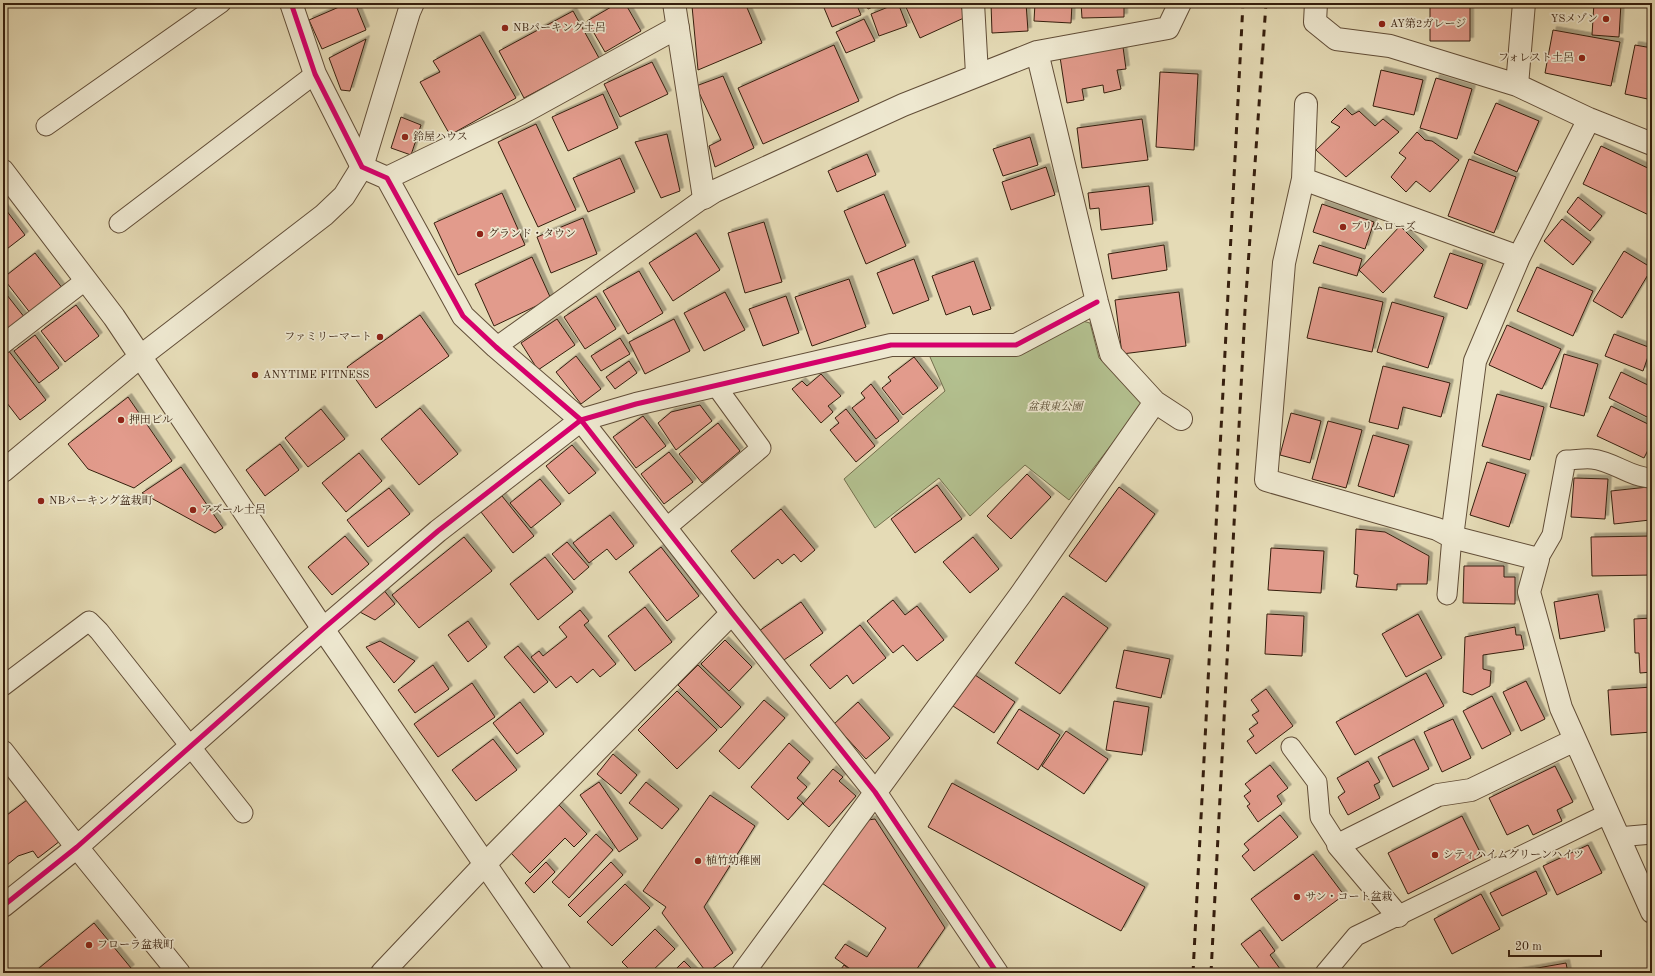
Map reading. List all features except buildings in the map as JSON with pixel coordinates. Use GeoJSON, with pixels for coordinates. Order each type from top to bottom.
{"type":"FeatureCollection","features":[{"type":"Feature","properties":{"kind":"street"},"geometry":{"type":"LineString","coordinates":[[290,3],[315,74],[362,167],[387,178],[463,316],[496,347],[581,420],[732,613],[875,792],[997,973]]}},
{"type":"Feature","properties":{"kind":"street"},"geometry":{"type":"LineString","coordinates":[[5,465],[141,356],[324,215],[344,196],[362,167],[413,3]]}},
{"type":"Feature","properties":{"kind":"street"},"geometry":{"type":"LineString","coordinates":[[674,3],[704,198],[715,191],[903,105],[977,74],[1037,52],[1168,28],[1180,3]]}},
{"type":"Feature","properties":{"kind":"street"},"geometry":{"type":"LineString","coordinates":[[973,3],[977,74]]}},
{"type":"Feature","properties":{"kind":"street"},"geometry":{"type":"LineString","coordinates":[[1316,3],[1315,22],[1336,39],[1390,46],[1517,85],[1589,118],[1652,144]]}},
{"type":"Feature","properties":{"kind":"street"},"geometry":{"type":"LineString","coordinates":[[1517,85],[1524,3]]}},
{"type":"Feature","properties":{"kind":"street"},"geometry":{"type":"LineString","coordinates":[[387,178],[520,114],[678,27]]}},
{"type":"Feature","properties":{"kind":"street"},"geometry":{"type":"LineString","coordinates":[[1037,52],[1097,302],[1111,354],[1155,402],[1181,419]]}},
{"type":"Feature","properties":{"kind":"street"},"geometry":{"type":"LineString","coordinates":[[1306,104],[1303,179],[1284,263],[1266,480],[1437,529],[1452,537],[1538,559],[1529,592],[1561,708],[1652,912]]}},
{"type":"Feature","properties":{"kind":"street"},"geometry":{"type":"LineString","coordinates":[[1452,537],[1475,362],[1519,257],[1589,118]]}},
{"type":"Feature","properties":{"kind":"street"},"geometry":{"type":"LineString","coordinates":[[3,171],[114,317],[323,629],[560,973]]}},
{"type":"Feature","properties":{"kind":"street"},"geometry":{"type":"LineString","coordinates":[[1303,179],[1519,257]]}},
{"type":"Feature","properties":{"kind":"street"},"geometry":{"type":"LineString","coordinates":[[3,906],[77,847],[323,629],[438,531],[581,420],[636,404],[891,345],[1016,345],[1097,302]]}},
{"type":"Feature","properties":{"kind":"street"},"geometry":{"type":"LineString","coordinates":[[742,973],[1021,594],[1155,402]]}},
{"type":"Feature","properties":{"kind":"street"},"geometry":{"type":"LineString","coordinates":[[382,973],[485,864],[732,613]]}},
{"type":"Feature","properties":{"kind":"street"},"geometry":{"type":"LineString","coordinates":[[1398,916],[1338,845],[1438,795],[1471,790],[1575,740]]}},
{"type":"Feature","properties":{"kind":"street"},"geometry":{"type":"LineString","coordinates":[[3,752],[77,847],[179,973]]}},
{"type":"Feature","properties":{"kind":"lane"},"geometry":{"type":"LineString","coordinates":[[46,126],[221,3]]}},
{"type":"Feature","properties":{"kind":"lane"},"geometry":{"type":"LineString","coordinates":[[120,223],[315,74]]}},
{"type":"Feature","properties":{"kind":"lane"},"geometry":{"type":"LineString","coordinates":[[496,347],[704,198]]}},
{"type":"Feature","properties":{"kind":"lane"},"geometry":{"type":"LineString","coordinates":[[3,344],[86,280]]}},
{"type":"Feature","properties":{"kind":"lane"},"geometry":{"type":"LineString","coordinates":[[666,528],[761,448],[716,386]]}},
{"type":"Feature","properties":{"kind":"lane"},"geometry":{"type":"LineString","coordinates":[[1538,559],[1552,535],[1566,460],[1593,459],[1628,471],[1642,478],[1652,478]]}},
{"type":"Feature","properties":{"kind":"lane"},"geometry":{"type":"LineString","coordinates":[[1447,595],[1452,537]]}},
{"type":"Feature","properties":{"kind":"lane"},"geometry":{"type":"LineString","coordinates":[[3,686],[89,621],[243,813]]}},
{"type":"Feature","properties":{"kind":"lane"},"geometry":{"type":"LineString","coordinates":[[1291,747],[1317,782],[1320,817],[1338,845]]}},
{"type":"Feature","properties":{"kind":"lane"},"geometry":{"type":"LineString","coordinates":[[1325,973],[1356,936],[1607,814]]}},
{"type":"Feature","properties":{"kind":"lane"},"geometry":{"type":"LineString","coordinates":[[1618,838],[1652,834]]}},
{"type":"Feature","properties":{"kind":"green space","name":"盆栽東公園"},"geometry":{"type":"Polygon","coordinates":[[[1075,319],[1090,323],[1099,358],[1140,392],[1141,406],[1069,500],[1025,465],[970,516],[939,478],[875,528],[844,479],[945,391],[930,357],[942,351],[1012,355],[1075,319]]]}},
{"type":"Feature","properties":{"kind":"railway"},"geometry":{"type":"LineString","coordinates":[[1193,973],[1243,3]]}},
{"type":"Feature","properties":{"kind":"railway"},"geometry":{"type":"LineString","coordinates":[[1211,973],[1245,310],[1266,3]]}},
{"type":"Feature","properties":{"kind":"cycle path"},"geometry":{"type":"LineString","coordinates":[[291,3],[315,74],[362,167],[387,178],[463,316],[496,347],[581,420],[732,613],[875,792],[997,973]]}},
{"type":"Feature","properties":{"kind":"cycle path"},"geometry":{"type":"LineString","coordinates":[[3,906],[77,847],[323,629],[438,531],[581,420],[636,404],[891,345],[1016,345],[1097,302]]}},
{"type":"Feature","properties":{"kind":"place","name":"YSメゾン"},"geometry":{"type":"Point","coordinates":[1606,19]}},
{"type":"Feature","properties":{"kind":"place","name":"AY第2ガレージ"},"geometry":{"type":"Point","coordinates":[1382,24]}},
{"type":"Feature","properties":{"kind":"place","name":"NBパーキング土呂"},"geometry":{"type":"Point","coordinates":[505,28]}},
{"type":"Feature","properties":{"kind":"place","name":"フォレスト土呂"},"geometry":{"type":"Point","coordinates":[1582,58]}},
{"type":"Feature","properties":{"kind":"place","name":"鈴屋ハウス"},"geometry":{"type":"Point","coordinates":[405,137]}},
{"type":"Feature","properties":{"kind":"place","name":"プリムローズ"},"geometry":{"type":"Point","coordinates":[1343,227]}},
{"type":"Feature","properties":{"kind":"place","name":"グランド・タウン"},"geometry":{"type":"Point","coordinates":[480,234]}},
{"type":"Feature","properties":{"kind":"place","name":"ファミリーマート"},"geometry":{"type":"Point","coordinates":[380,337]}},
{"type":"Feature","properties":{"kind":"place","name":"ANYTIME FITNESS"},"geometry":{"type":"Point","coordinates":[255,375]}},
{"type":"Feature","properties":{"kind":"place","name":"押田ビル"},"geometry":{"type":"Point","coordinates":[121,420]}},
{"type":"Feature","properties":{"kind":"place","name":"NBパーキング盆栽町"},"geometry":{"type":"Point","coordinates":[41,501]}},
{"type":"Feature","properties":{"kind":"place","name":"アズール土呂"},"geometry":{"type":"Point","coordinates":[193,510]}},
{"type":"Feature","properties":{"kind":"place","name":"シティハイムグリーンハイツ"},"geometry":{"type":"Point","coordinates":[1435,855]}},
{"type":"Feature","properties":{"kind":"place","name":"植竹幼稚園"},"geometry":{"type":"Point","coordinates":[698,861]}},
{"type":"Feature","properties":{"kind":"place","name":"サン・コート盆栽"},"geometry":{"type":"Point","coordinates":[1297,897]}},
{"type":"Feature","properties":{"kind":"place","name":"フローラ盆栽町"},"geometry":{"type":"Point","coordinates":[89,945]}}]}
